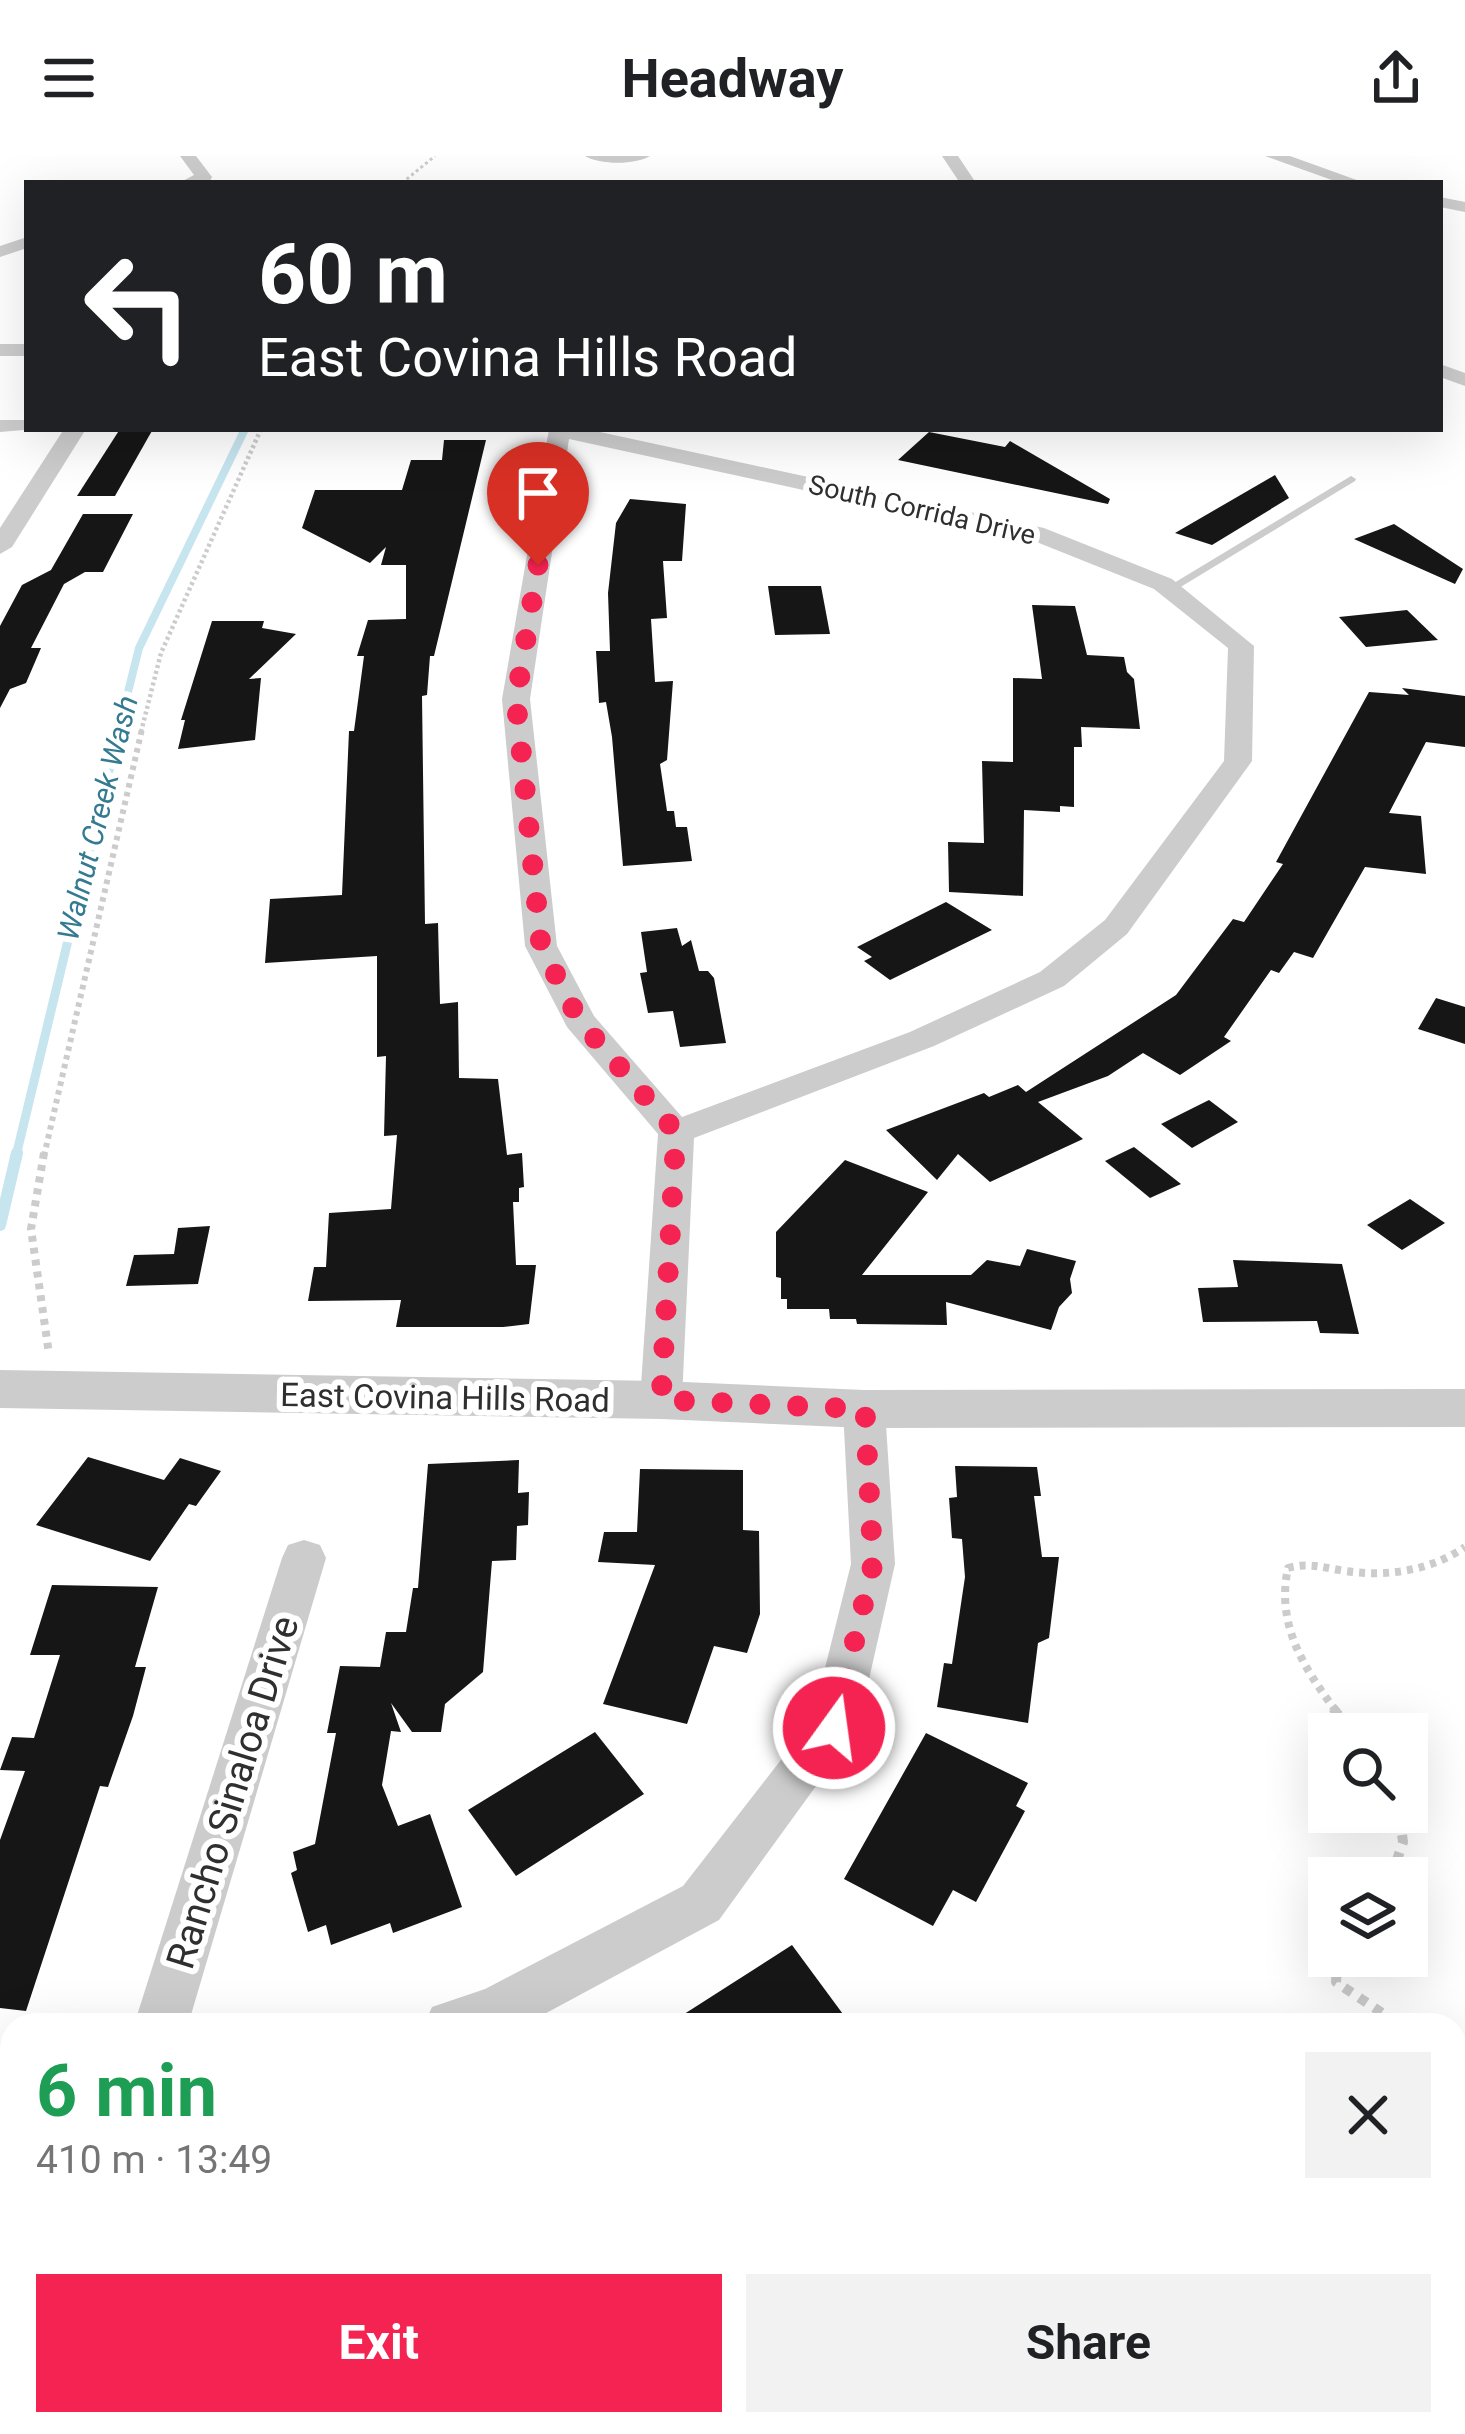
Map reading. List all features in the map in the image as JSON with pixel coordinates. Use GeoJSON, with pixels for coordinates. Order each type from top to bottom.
{"type":"FeatureCollection","features":[{"type":"Feature","properties":{"kind":"street"},"geometry":{"type":"LineString","coordinates":[[188,156],[196,180]]}},
{"type":"Feature","properties":{"kind":"street"},"geometry":{"type":"LineString","coordinates":[[593,156],[642,156]]}},
{"type":"Feature","properties":{"kind":"street"},"geometry":{"type":"LineString","coordinates":[[1274,156],[1348,180]]}},
{"type":"Feature","properties":{"kind":"street"},"geometry":{"type":"LineString","coordinates":[[4,535],[73,432]]}},
{"type":"Feature","properties":{"kind":"street"},"geometry":{"type":"LineString","coordinates":[[560,432],[516,700],[541,946],[579,1020],[676,1132],[661,1400]]}},
{"type":"Feature","properties":{"kind":"street","name":"South Corrida Drive"},"geometry":{"type":"LineString","coordinates":[[569,432],[1036,533],[1169,589],[1241,646],[1238,761],[1116,927],[1052,979],[922,1039],[676,1132]]}},
{"type":"Feature","properties":{"kind":"street","name":"East Covina Hills Road"},"geometry":{"type":"LineString","coordinates":[[21,1390],[661,1400],[865,1409],[1465,1408]]}},
{"type":"Feature","properties":{"kind":"street"},"geometry":{"type":"LineString","coordinates":[[492,2013],[701,1903],[834,1728],[873,1564],[865,1409]]}},
{"type":"Feature","properties":{"kind":"street","name":"Rancho Sinaloa Drive"},"geometry":{"type":"LineString","coordinates":[[165,2013],[304,1558]]}},
{"type":"Feature","properties":{"kind":"lane"},"geometry":{"type":"LineString","coordinates":[[1169,589],[1351,479]]}},
{"type":"Feature","properties":{"kind":"path"},"geometry":{"type":"LineString","coordinates":[[406,180],[435,156]]}},
{"type":"Feature","properties":{"kind":"path"},"geometry":{"type":"LineString","coordinates":[[21,1390],[50,1352],[31,1229],[51,1115],[161,653],[260,432]]}},
{"type":"Feature","properties":{"kind":"path"},"geometry":{"type":"LineString","coordinates":[[1339,1713],[1299,1655],[1286,1625],[1279,1599],[1288,1568],[1300,1562],[1354,1572],[1426,1570],[1465,1547]]}},
{"type":"Feature","properties":{"kind":"path"},"geometry":{"type":"LineString","coordinates":[[1337,1977],[1349,1995],[1380,2013]]}},
{"type":"Feature","properties":{"kind":"building"},"geometry":{"type":"Polygon","coordinates":[[[118,432],[151,432],[115,496],[77,496],[118,432]]]}},
{"type":"Feature","properties":{"kind":"building"},"geometry":{"type":"Polygon","coordinates":[[[929,432],[1005,447],[1010,441],[1110,499],[1108,504],[898,460],[929,432]]]}},
{"type":"Feature","properties":{"kind":"building"},"geometry":{"type":"Polygon","coordinates":[[[444,440],[486,440],[434,656],[430,656],[427,695],[422,696],[425,924],[438,923],[440,1004],[458,1002],[459,1078],[498,1079],[507,1155],[522,1153],[524,1187],[519,1188],[519,1202],[513,1202],[516,1265],[536,1265],[529,1324],[503,1327],[396,1327],[401,1300],[308,1301],[314,1267],[326,1267],[329,1213],[391,1209],[397,1135],[384,1136],[386,1056],[377,1057],[377,956],[265,963],[270,899],[342,895],[349,731],[354,731],[364,656],[357,656],[368,620],[406,619],[406,565],[381,565],[386,547],[370,563],[302,528],[315,490],[402,490],[411,460],[442,460],[444,440]]]}},
{"type":"Feature","properties":{"kind":"building"},"geometry":{"type":"Polygon","coordinates":[[[1275,475],[1289,498],[1212,545],[1175,533],[1275,475]]]}},
{"type":"Feature","properties":{"kind":"building"},"geometry":{"type":"Polygon","coordinates":[[[630,499],[686,504],[682,561],[663,561],[667,618],[651,619],[655,682],[673,681],[667,760],[660,764],[667,811],[674,811],[676,827],[687,827],[692,861],[623,866],[612,737],[606,702],[599,703],[596,651],[610,651],[608,593],[616,523],[630,499]]]}},
{"type":"Feature","properties":{"kind":"building"},"geometry":{"type":"Polygon","coordinates":[[[83,514],[133,514],[103,572],[85,572],[64,584],[31,648],[41,648],[26,683],[10,689],[0,708],[0,626],[22,585],[51,570],[83,514]]]}},
{"type":"Feature","properties":{"kind":"building"},"geometry":{"type":"Polygon","coordinates":[[[1394,524],[1463,569],[1455,584],[1354,539],[1394,524]]]}},
{"type":"Feature","properties":{"kind":"building"},"geometry":{"type":"Polygon","coordinates":[[[768,586],[821,586],[830,634],[775,635],[768,586]]]}},
{"type":"Feature","properties":{"kind":"building"},"geometry":{"type":"Polygon","coordinates":[[[1032,605],[1075,606],[1087,655],[1124,657],[1134,679],[1140,729],[1081,727],[1082,747],[1074,747],[1074,807],[1060,806],[1060,812],[1024,810],[1023,896],[949,892],[948,842],[984,843],[982,761],[1013,762],[1013,678],[1042,679],[1032,605]]]}},
{"type":"Feature","properties":{"kind":"building"},"geometry":{"type":"Polygon","coordinates":[[[1407,610],[1438,640],[1366,647],[1339,617],[1407,610]]]}},
{"type":"Feature","properties":{"kind":"building"},"geometry":{"type":"Polygon","coordinates":[[[212,621],[264,621],[262,628],[296,634],[249,679],[261,678],[255,740],[178,749],[185,720],[181,720],[212,621]]]}},
{"type":"Feature","properties":{"kind":"building"},"geometry":{"type":"Polygon","coordinates":[[[1402,688],[1465,696],[1465,747],[1426,742],[1389,813],[1421,816],[1426,874],[1365,867],[1313,958],[1294,952],[1279,973],[1271,970],[1224,1037],[1231,1041],[1180,1075],[1143,1053],[1108,1076],[1038,1102],[1083,1139],[990,1182],[958,1154],[937,1180],[886,1130],[984,1093],[989,1097],[1018,1085],[1026,1092],[1176,995],[1233,919],[1244,922],[1283,864],[1276,862],[1369,692],[1409,695],[1402,688]]]}},
{"type":"Feature","properties":{"kind":"building"},"geometry":{"type":"Polygon","coordinates":[[[946,902],[992,930],[890,980],[864,961],[872,957],[857,947],[946,902]]]}},
{"type":"Feature","properties":{"kind":"building"},"geometry":{"type":"Polygon","coordinates":[[[677,928],[682,946],[691,940],[699,971],[708,971],[714,978],[726,1043],[680,1047],[673,1011],[648,1013],[640,973],[647,972],[641,932],[677,928]]]}},
{"type":"Feature","properties":{"kind":"building"},"geometry":{"type":"Polygon","coordinates":[[[1436,998],[1465,1007],[1465,1044],[1418,1029],[1436,998]]]}},
{"type":"Feature","properties":{"kind":"building"},"geometry":{"type":"Polygon","coordinates":[[[1209,1100],[1238,1122],[1192,1148],[1161,1124],[1209,1100]]]}},
{"type":"Feature","properties":{"kind":"building"},"geometry":{"type":"Polygon","coordinates":[[[1134,1147],[1181,1184],[1150,1198],[1105,1161],[1134,1147]]]}},
{"type":"Feature","properties":{"kind":"building"},"geometry":{"type":"Polygon","coordinates":[[[845,1160],[928,1192],[862,1275],[971,1275],[987,1260],[1020,1266],[1027,1249],[1076,1261],[1070,1279],[1072,1293],[1059,1307],[1051,1330],[946,1302],[947,1325],[857,1324],[856,1319],[830,1319],[829,1309],[787,1309],[787,1299],[781,1299],[781,1278],[776,1277],[776,1232],[845,1160]]]}},
{"type":"Feature","properties":{"kind":"building"},"geometry":{"type":"Polygon","coordinates":[[[1410,1199],[1445,1223],[1402,1250],[1367,1225],[1410,1199]]]}},
{"type":"Feature","properties":{"kind":"building"},"geometry":{"type":"Polygon","coordinates":[[[210,1226],[198,1284],[126,1286],[134,1255],[174,1254],[178,1228],[210,1226]]]}},
{"type":"Feature","properties":{"kind":"building"},"geometry":{"type":"Polygon","coordinates":[[[1233,1260],[1342,1264],[1359,1334],[1320,1333],[1317,1321],[1203,1322],[1198,1288],[1238,1287],[1233,1260]]]}},
{"type":"Feature","properties":{"kind":"building"},"geometry":{"type":"Polygon","coordinates":[[[88,1457],[164,1480],[180,1458],[221,1471],[196,1506],[189,1504],[150,1561],[36,1525],[88,1457]]]}},
{"type":"Feature","properties":{"kind":"building"},"geometry":{"type":"Polygon","coordinates":[[[519,1460],[518,1493],[529,1492],[528,1525],[517,1526],[516,1560],[492,1561],[483,1672],[445,1704],[441,1732],[412,1732],[391,1703],[401,1732],[391,1731],[382,1785],[398,1826],[430,1814],[462,1907],[393,1933],[390,1923],[331,1945],[326,1925],[308,1932],[291,1873],[297,1870],[293,1852],[315,1844],[336,1733],[327,1733],[340,1666],[380,1667],[386,1632],[406,1632],[413,1588],[418,1588],[428,1464],[519,1460]]]}},
{"type":"Feature","properties":{"kind":"building"},"geometry":{"type":"Polygon","coordinates":[[[955,1466],[1037,1467],[1041,1496],[1034,1496],[1042,1557],[1059,1557],[1049,1638],[1038,1643],[1028,1723],[937,1707],[944,1663],[952,1664],[965,1577],[962,1539],[952,1538],[949,1498],[957,1497],[955,1466]]]}},
{"type":"Feature","properties":{"kind":"building"},"geometry":{"type":"Polygon","coordinates":[[[640,1469],[743,1470],[743,1530],[759,1531],[760,1614],[747,1653],[714,1646],[687,1724],[603,1704],[655,1565],[598,1562],[604,1532],[637,1532],[640,1469]]]}},
{"type":"Feature","properties":{"kind":"building"},"geometry":{"type":"Polygon","coordinates":[[[52,1585],[158,1587],[135,1667],[146,1667],[133,1716],[108,1787],[100,1786],[26,2011],[0,2008],[0,1840],[25,1771],[0,1770],[12,1737],[34,1738],[60,1655],[30,1655],[52,1585]]]}},
{"type":"Feature","properties":{"kind":"building"},"geometry":{"type":"Polygon","coordinates":[[[595,1732],[644,1794],[516,1876],[468,1810],[595,1732]]]}},
{"type":"Feature","properties":{"kind":"building"},"geometry":{"type":"Polygon","coordinates":[[[926,1733],[1028,1783],[1016,1806],[1025,1811],[976,1902],[953,1890],[933,1926],[844,1879],[926,1733]]]}},
{"type":"Feature","properties":{"kind":"building"},"geometry":{"type":"Polygon","coordinates":[[[792,1945],[842,2013],[686,2013],[792,1945]]]}},
{"type":"Feature","properties":{"kind":"waterway","name":"Walnut Creek Wash"},"geometry":{"type":"LineString","coordinates":[[118,732],[139,648],[244,432]]}},
{"type":"Feature","properties":{"kind":"waterway","name":"Walnut Creek Wash"},"geometry":{"type":"LineString","coordinates":[[16,1156],[119,729]]}},
{"type":"Feature","properties":{"kind":"waterway","name":"Walnut Creek Wash"},"geometry":{"type":"LineString","coordinates":[[0,1225],[17,1153]]}},
{"type":"Feature","properties":{"kind":"route"},"geometry":{"type":"LineString","coordinates":[[538,565],[516,700],[541,946],[579,1020],[676,1132],[661,1400],[865,1409],[873,1564],[834,1728]]}}]}
